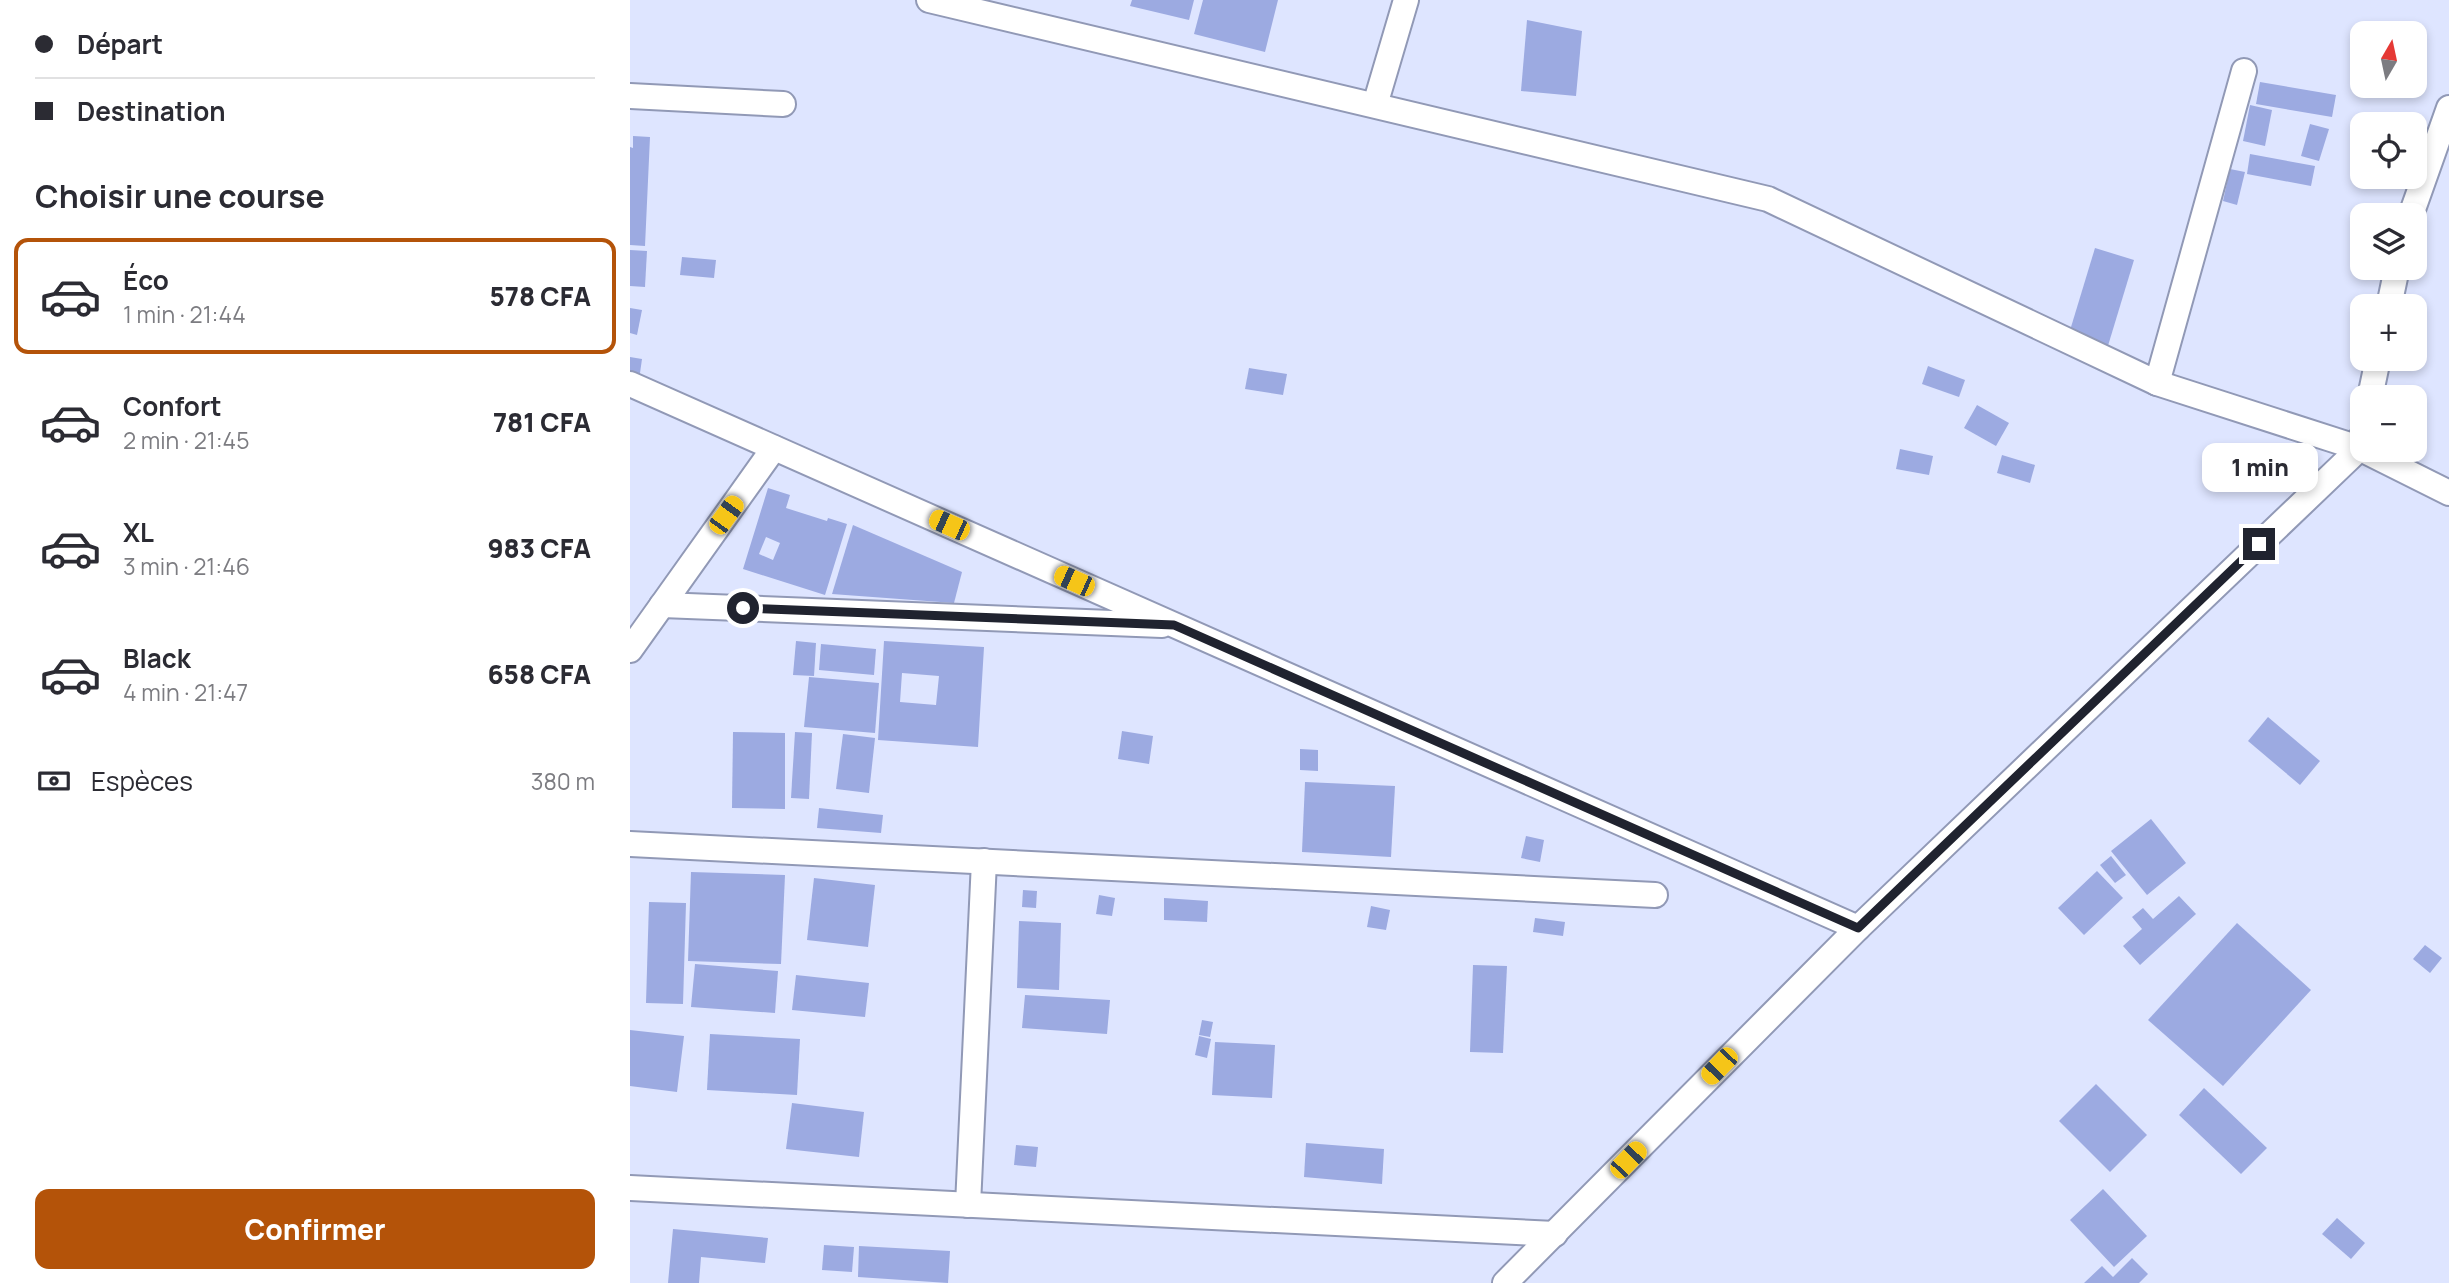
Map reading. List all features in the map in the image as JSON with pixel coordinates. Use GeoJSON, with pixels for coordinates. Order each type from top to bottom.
{"type":"FeatureCollection","features":[{"type":"Feature","properties":{"kind":"street"},"geometry":{"type":"LineString","coordinates":[[929,0],[1768,199],[2157,383],[2350,442]]}},
{"type":"Feature","properties":{"kind":"street"},"geometry":{"type":"LineString","coordinates":[[1374,105],[1406,0]]}},
{"type":"Feature","properties":{"kind":"street"},"geometry":{"type":"LineString","coordinates":[[2157,383],[2244,71]]}},
{"type":"Feature","properties":{"kind":"street"},"geometry":{"type":"LineString","coordinates":[[630,96],[783,104]]}},
{"type":"Feature","properties":{"kind":"street"},"geometry":{"type":"LineString","coordinates":[[2415,203],[2449,108]]}},
{"type":"Feature","properties":{"kind":"street"},"geometry":{"type":"LineString","coordinates":[[630,384],[1858,928]]}},
{"type":"Feature","properties":{"kind":"street"},"geometry":{"type":"LineString","coordinates":[[630,650],[774,448]]}},
{"type":"Feature","properties":{"kind":"street"},"geometry":{"type":"LineString","coordinates":[[1505,1283],[1858,928],[2350,457]]}},
{"type":"Feature","properties":{"kind":"street"},"geometry":{"type":"LineString","coordinates":[[2392,462],[2449,493]]}},
{"type":"Feature","properties":{"kind":"street"},"geometry":{"type":"LineString","coordinates":[[662,604],[1174,625]]}},
{"type":"Feature","properties":{"kind":"street"},"geometry":{"type":"LineString","coordinates":[[630,844],[1655,895]]}},
{"type":"Feature","properties":{"kind":"street"},"geometry":{"type":"LineString","coordinates":[[968,1205],[984,861]]}},
{"type":"Feature","properties":{"kind":"street"},"geometry":{"type":"LineString","coordinates":[[630,1188],[1555,1234]]}},
{"type":"Feature","properties":{"kind":"building"},"geometry":{"type":"Polygon","coordinates":[[[1132,0],[1194,0],[1189,20],[1130,6],[1132,0]]]}},
{"type":"Feature","properties":{"kind":"building"},"geometry":{"type":"Polygon","coordinates":[[[1203,0],[1278,0],[1265,52],[1194,34],[1203,0]]]}},
{"type":"Feature","properties":{"kind":"building"},"geometry":{"type":"Polygon","coordinates":[[[1527,20],[1582,31],[1576,96],[1521,91],[1527,20]]]}},
{"type":"Feature","properties":{"kind":"building"},"geometry":{"type":"Polygon","coordinates":[[[2260,82],[2336,95],[2332,117],[2256,104],[2260,82]]]}},
{"type":"Feature","properties":{"kind":"building"},"geometry":{"type":"Polygon","coordinates":[[[2250,105],[2272,110],[2265,146],[2243,141],[2250,105]]]}},
{"type":"Feature","properties":{"kind":"building"},"geometry":{"type":"Polygon","coordinates":[[[2310,124],[2329,129],[2319,161],[2301,156],[2310,124]]]}},
{"type":"Feature","properties":{"kind":"building"},"geometry":{"type":"Polygon","coordinates":[[[633,136],[650,137],[645,246],[630,245],[630,147],[633,148],[633,136]]]}},
{"type":"Feature","properties":{"kind":"building"},"geometry":{"type":"Polygon","coordinates":[[[2250,154],[2315,166],[2311,186],[2247,174],[2250,154]]]}},
{"type":"Feature","properties":{"kind":"building"},"geometry":{"type":"Polygon","coordinates":[[[2230,169],[2245,172],[2237,205],[2223,201],[2230,169]]]}},
{"type":"Feature","properties":{"kind":"building"},"geometry":{"type":"Polygon","coordinates":[[[2095,248],[2134,260],[2107,349],[2068,337],[2095,248]]]}},
{"type":"Feature","properties":{"kind":"building"},"geometry":{"type":"Polygon","coordinates":[[[630,250],[647,251],[645,287],[630,286],[630,250]]]}},
{"type":"Feature","properties":{"kind":"building"},"geometry":{"type":"Polygon","coordinates":[[[682,257],[716,260],[714,278],[680,275],[682,257]]]}},
{"type":"Feature","properties":{"kind":"building"},"geometry":{"type":"Polygon","coordinates":[[[630,308],[642,310],[637,335],[630,333],[630,308]]]}},
{"type":"Feature","properties":{"kind":"building"},"geometry":{"type":"Polygon","coordinates":[[[630,357],[642,359],[639,380],[630,378],[630,357]]]}},
{"type":"Feature","properties":{"kind":"building"},"geometry":{"type":"Polygon","coordinates":[[[1928,366],[1965,380],[1959,397],[1922,384],[1928,366]]]}},
{"type":"Feature","properties":{"kind":"building"},"geometry":{"type":"Polygon","coordinates":[[[1249,368],[1287,374],[1283,395],[1245,389],[1249,368]]]}},
{"type":"Feature","properties":{"kind":"building"},"geometry":{"type":"Polygon","coordinates":[[[1977,405],[2009,423],[1996,446],[1964,428],[1977,405]]]}},
{"type":"Feature","properties":{"kind":"building"},"geometry":{"type":"Polygon","coordinates":[[[1900,449],[1933,456],[1929,475],[1896,469],[1900,449]]]}},
{"type":"Feature","properties":{"kind":"building"},"geometry":{"type":"Polygon","coordinates":[[[2002,455],[2035,465],[2030,483],[1997,473],[2002,455]]]}},
{"type":"Feature","properties":{"kind":"building"},"geometry":{"type":"Polygon","coordinates":[[[768,488],[790,495],[786,508],[827,521],[828,518],[847,524],[825,595],[743,569],[768,488]],[[766,537],[759,554],[773,560],[780,543],[766,537]]]}},
{"type":"Feature","properties":{"kind":"building"},"geometry":{"type":"Polygon","coordinates":[[[853,525],[962,572],[954,603],[832,594],[853,525]]]}},
{"type":"Feature","properties":{"kind":"building"},"geometry":{"type":"Polygon","coordinates":[[[796,641],[816,643],[814,676],[793,675],[796,641]]]}},
{"type":"Feature","properties":{"kind":"building"},"geometry":{"type":"Polygon","coordinates":[[[884,641],[984,647],[978,747],[878,740],[884,641]],[[902,673],[900,702],[936,705],[939,676],[902,673]]]}},
{"type":"Feature","properties":{"kind":"building"},"geometry":{"type":"Polygon","coordinates":[[[821,644],[876,649],[874,675],[819,670],[821,644]]]}},
{"type":"Feature","properties":{"kind":"building"},"geometry":{"type":"Polygon","coordinates":[[[809,677],[879,683],[875,733],[804,727],[809,677]]]}},
{"type":"Feature","properties":{"kind":"building"},"geometry":{"type":"Polygon","coordinates":[[[2268,717],[2320,761],[2300,785],[2248,741],[2268,717]]]}},
{"type":"Feature","properties":{"kind":"building"},"geometry":{"type":"Polygon","coordinates":[[[1122,731],[1153,736],[1149,764],[1118,759],[1122,731]]]}},
{"type":"Feature","properties":{"kind":"building"},"geometry":{"type":"Polygon","coordinates":[[[733,732],[785,733],[785,809],[732,808],[733,732]]]}},
{"type":"Feature","properties":{"kind":"building"},"geometry":{"type":"Polygon","coordinates":[[[795,732],[812,733],[809,799],[791,798],[795,732]]]}},
{"type":"Feature","properties":{"kind":"building"},"geometry":{"type":"Polygon","coordinates":[[[843,734],[875,738],[869,793],[836,789],[843,734]]]}},
{"type":"Feature","properties":{"kind":"building"},"geometry":{"type":"Polygon","coordinates":[[[1300,749],[1318,750],[1318,771],[1300,770],[1300,749]]]}},
{"type":"Feature","properties":{"kind":"building"},"geometry":{"type":"Polygon","coordinates":[[[1305,782],[1395,786],[1391,857],[1302,852],[1305,782]]]}},
{"type":"Feature","properties":{"kind":"building"},"geometry":{"type":"Polygon","coordinates":[[[819,808],[883,815],[881,833],[817,828],[819,808]]]}},
{"type":"Feature","properties":{"kind":"building"},"geometry":{"type":"Polygon","coordinates":[[[2151,819],[2186,863],[2147,895],[2111,851],[2151,819]]]}},
{"type":"Feature","properties":{"kind":"building"},"geometry":{"type":"Polygon","coordinates":[[[1526,836],[1544,840],[1540,862],[1521,858],[1526,836]]]}},
{"type":"Feature","properties":{"kind":"building"},"geometry":{"type":"Polygon","coordinates":[[[2111,856],[2126,875],[2115,883],[2100,865],[2111,856]]]}},
{"type":"Feature","properties":{"kind":"building"},"geometry":{"type":"Polygon","coordinates":[[[2097,871],[2123,898],[2084,935],[2058,908],[2097,871]]]}},
{"type":"Feature","properties":{"kind":"building"},"geometry":{"type":"Polygon","coordinates":[[[691,872],[785,875],[781,964],[688,961],[691,872]]]}},
{"type":"Feature","properties":{"kind":"building"},"geometry":{"type":"Polygon","coordinates":[[[814,878],[875,885],[868,947],[807,940],[814,878]]]}},
{"type":"Feature","properties":{"kind":"building"},"geometry":{"type":"Polygon","coordinates":[[[1023,890],[1037,891],[1036,908],[1022,907],[1023,890]]]}},
{"type":"Feature","properties":{"kind":"building"},"geometry":{"type":"Polygon","coordinates":[[[1099,895],[1115,898],[1112,916],[1096,914],[1099,895]]]}},
{"type":"Feature","properties":{"kind":"building"},"geometry":{"type":"Polygon","coordinates":[[[2179,896],[2196,914],[2140,965],[2123,946],[2142,929],[2132,917],[2143,908],[2153,919],[2179,896]]]}},
{"type":"Feature","properties":{"kind":"building"},"geometry":{"type":"Polygon","coordinates":[[[1164,898],[1208,901],[1207,922],[1164,920],[1164,898]]]}},
{"type":"Feature","properties":{"kind":"building"},"geometry":{"type":"Polygon","coordinates":[[[649,902],[686,903],[683,1004],[646,1003],[649,902]]]}},
{"type":"Feature","properties":{"kind":"building"},"geometry":{"type":"Polygon","coordinates":[[[1371,906],[1390,910],[1386,930],[1367,927],[1371,906]]]}},
{"type":"Feature","properties":{"kind":"building"},"geometry":{"type":"Polygon","coordinates":[[[1535,918],[1565,922],[1563,936],[1533,932],[1535,918]]]}},
{"type":"Feature","properties":{"kind":"building"},"geometry":{"type":"Polygon","coordinates":[[[1019,921],[1061,923],[1059,990],[1017,988],[1019,921]]]}},
{"type":"Feature","properties":{"kind":"building"},"geometry":{"type":"Polygon","coordinates":[[[2237,923],[2311,990],[2223,1086],[2148,1020],[2237,923]]]}},
{"type":"Feature","properties":{"kind":"building"},"geometry":{"type":"Polygon","coordinates":[[[2425,945],[2442,958],[2430,973],[2413,959],[2425,945]]]}},
{"type":"Feature","properties":{"kind":"building"},"geometry":{"type":"Polygon","coordinates":[[[695,964],[778,971],[775,1013],[691,1007],[695,964]]]}},
{"type":"Feature","properties":{"kind":"building"},"geometry":{"type":"Polygon","coordinates":[[[1473,965],[1507,966],[1503,1053],[1470,1052],[1473,965]]]}},
{"type":"Feature","properties":{"kind":"building"},"geometry":{"type":"Polygon","coordinates":[[[796,975],[869,983],[865,1017],[792,1010],[796,975]]]}},
{"type":"Feature","properties":{"kind":"building"},"geometry":{"type":"Polygon","coordinates":[[[1025,995],[1110,1000],[1107,1034],[1022,1028],[1025,995]]]}},
{"type":"Feature","properties":{"kind":"building"},"geometry":{"type":"Polygon","coordinates":[[[1202,1020],[1213,1022],[1210,1037],[1199,1035],[1202,1020]]]}},
{"type":"Feature","properties":{"kind":"building"},"geometry":{"type":"Polygon","coordinates":[[[630,1030],[684,1036],[677,1092],[630,1086],[630,1030]]]}},
{"type":"Feature","properties":{"kind":"building"},"geometry":{"type":"Polygon","coordinates":[[[710,1034],[800,1039],[797,1095],[707,1090],[710,1034]]]}},
{"type":"Feature","properties":{"kind":"building"},"geometry":{"type":"Polygon","coordinates":[[[1199,1036],[1211,1039],[1207,1058],[1195,1055],[1199,1036]]]}},
{"type":"Feature","properties":{"kind":"building"},"geometry":{"type":"Polygon","coordinates":[[[1215,1042],[1275,1045],[1272,1098],[1212,1095],[1215,1042]]]}},
{"type":"Feature","properties":{"kind":"building"},"geometry":{"type":"Polygon","coordinates":[[[2096,1084],[2147,1135],[2110,1172],[2059,1121],[2096,1084]]]}},
{"type":"Feature","properties":{"kind":"building"},"geometry":{"type":"Polygon","coordinates":[[[2204,1088],[2267,1148],[2241,1174],[2179,1115],[2204,1088]]]}},
{"type":"Feature","properties":{"kind":"building"},"geometry":{"type":"Polygon","coordinates":[[[792,1103],[864,1112],[859,1157],[786,1149],[792,1103]]]}},
{"type":"Feature","properties":{"kind":"building"},"geometry":{"type":"Polygon","coordinates":[[[1306,1143],[1384,1149],[1382,1184],[1304,1177],[1306,1143]]]}},
{"type":"Feature","properties":{"kind":"building"},"geometry":{"type":"Polygon","coordinates":[[[1016,1145],[1038,1147],[1036,1167],[1014,1165],[1016,1145]]]}},
{"type":"Feature","properties":{"kind":"building"},"geometry":{"type":"Polygon","coordinates":[[[2103,1189],[2147,1236],[2114,1267],[2070,1220],[2103,1189]]]}},
{"type":"Feature","properties":{"kind":"building"},"geometry":{"type":"Polygon","coordinates":[[[2337,1218],[2365,1243],[2351,1259],[2322,1234],[2337,1218]]]}},
{"type":"Feature","properties":{"kind":"building"},"geometry":{"type":"Polygon","coordinates":[[[673,1229],[768,1238],[765,1263],[701,1257],[699,1283],[668,1283],[673,1229]]]}},
{"type":"Feature","properties":{"kind":"building"},"geometry":{"type":"Polygon","coordinates":[[[824,1245],[854,1247],[852,1272],[822,1270],[824,1245]]]}},
{"type":"Feature","properties":{"kind":"building"},"geometry":{"type":"Polygon","coordinates":[[[859,1246],[950,1251],[948,1283],[858,1277],[859,1246]]]}},
{"type":"Feature","properties":{"kind":"building"},"geometry":{"type":"Polygon","coordinates":[[[2132,1258],[2148,1274],[2139,1283],[2084,1283],[2102,1266],[2113,1277],[2132,1258]]]}},
{"type":"Feature","properties":{"kind":"route"},"geometry":{"type":"LineString","coordinates":[[743,608],[1174,625],[1858,928],[2259,544]]}}]}
